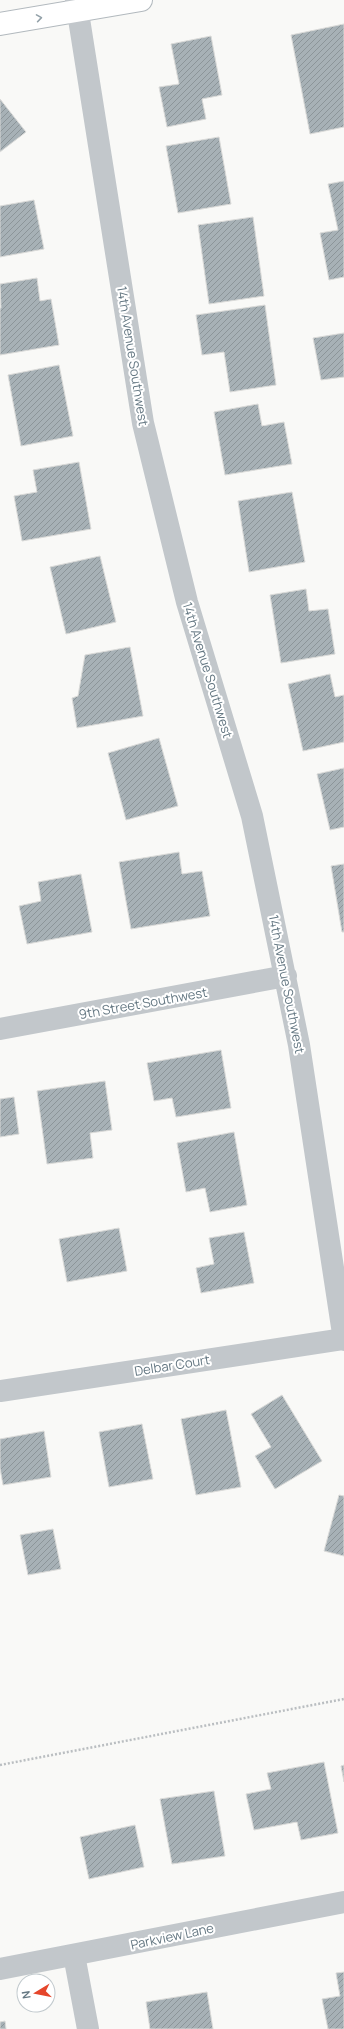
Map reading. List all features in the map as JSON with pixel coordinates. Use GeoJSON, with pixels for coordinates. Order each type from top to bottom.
{"type":"FeatureCollection","features":[{"type":"Feature","properties":{"kind":"main road"},"geometry":{"type":"LineString","coordinates":[[0,24],[77,6],[141,0]]}},
{"type":"Feature","properties":{"kind":"street","name":"14th Avenue Southwest"},"geometry":{"type":"LineString","coordinates":[[77,6],[143,423],[187,602],[252,816],[300,1045],[344,1339]]}},
{"type":"Feature","properties":{"kind":"street","name":"9th Street Southwest"},"geometry":{"type":"LineString","coordinates":[[0,1029],[286,976]]}},
{"type":"Feature","properties":{"kind":"street","name":"Delbar Court"},"geometry":{"type":"LineString","coordinates":[[0,1391],[344,1339]]}},
{"type":"Feature","properties":{"kind":"street","name":"Parkview Lane"},"geometry":{"type":"LineString","coordinates":[[0,1969],[74,1956],[344,1902]]}},
{"type":"Feature","properties":{"kind":"street"},"geometry":{"type":"LineString","coordinates":[[74,1956],[88,2029]]}},
{"type":"Feature","properties":{"kind":"path"},"geometry":{"type":"LineString","coordinates":[[0,1765],[344,1700]]}},
{"type":"Feature","properties":{"kind":"building"},"geometry":{"type":"Polygon","coordinates":[[[344,24],[344,127],[310,134],[291,35],[344,24]]]}},
{"type":"Feature","properties":{"kind":"building"},"geometry":{"type":"Polygon","coordinates":[[[211,36],[222,95],[202,99],[206,119],[167,127],[159,87],[179,84],[171,44],[211,36]]]}},
{"type":"Feature","properties":{"kind":"building"},"geometry":{"type":"Polygon","coordinates":[[[0,99],[26,132],[0,152],[0,99]]]}},
{"type":"Feature","properties":{"kind":"building"},"geometry":{"type":"Polygon","coordinates":[[[219,137],[231,204],[178,213],[166,146],[219,137]]]}},
{"type":"Feature","properties":{"kind":"building"},"geometry":{"type":"Polygon","coordinates":[[[344,181],[344,277],[329,280],[320,233],[338,230],[328,184],[344,181]]]}},
{"type":"Feature","properties":{"kind":"building"},"geometry":{"type":"Polygon","coordinates":[[[34,200],[44,249],[0,257],[0,206],[34,200]]]}},
{"type":"Feature","properties":{"kind":"building"},"geometry":{"type":"Polygon","coordinates":[[[253,217],[264,296],[209,304],[198,225],[253,217]]]}},
{"type":"Feature","properties":{"kind":"building"},"geometry":{"type":"Polygon","coordinates":[[[37,278],[40,301],[51,299],[59,345],[0,355],[0,284],[37,278]]]}},
{"type":"Feature","properties":{"kind":"building"},"geometry":{"type":"Polygon","coordinates":[[[265,305],[276,385],[230,392],[224,352],[202,355],[196,315],[265,305]]]}},
{"type":"Feature","properties":{"kind":"building"},"geometry":{"type":"Polygon","coordinates":[[[344,333],[344,377],[321,380],[313,338],[344,333]]]}},
{"type":"Feature","properties":{"kind":"building"},"geometry":{"type":"Polygon","coordinates":[[[59,365],[73,436],[21,446],[8,375],[59,365]]]}},
{"type":"Feature","properties":{"kind":"building"},"geometry":{"type":"Polygon","coordinates":[[[258,404],[262,426],[284,422],[292,464],[225,475],[214,412],[258,404]]]}},
{"type":"Feature","properties":{"kind":"building"},"geometry":{"type":"Polygon","coordinates":[[[79,462],[91,529],[22,541],[14,496],[37,492],[33,470],[79,462]]]}},
{"type":"Feature","properties":{"kind":"building"},"geometry":{"type":"Polygon","coordinates":[[[292,492],[305,562],[249,572],[238,501],[292,492]]]}},
{"type":"Feature","properties":{"kind":"building"},"geometry":{"type":"Polygon","coordinates":[[[100,556],[116,622],[66,634],[50,567],[100,556]]]}},
{"type":"Feature","properties":{"kind":"building"},"geometry":{"type":"Polygon","coordinates":[[[306,589],[309,611],[328,609],[335,654],[281,663],[270,595],[306,589]]]}},
{"type":"Feature","properties":{"kind":"building"},"geometry":{"type":"Polygon","coordinates":[[[130,647],[143,716],[77,728],[72,698],[78,696],[85,655],[130,647]]]}},
{"type":"Feature","properties":{"kind":"building"},"geometry":{"type":"Polygon","coordinates":[[[330,674],[335,697],[344,695],[344,742],[303,751],[288,684],[330,674]]]}},
{"type":"Feature","properties":{"kind":"building"},"geometry":{"type":"Polygon","coordinates":[[[159,738],[178,806],[126,820],[108,753],[159,738]]]}},
{"type":"Feature","properties":{"kind":"building"},"geometry":{"type":"Polygon","coordinates":[[[344,768],[344,827],[330,830],[317,774],[344,768]]]}},
{"type":"Feature","properties":{"kind":"building"},"geometry":{"type":"Polygon","coordinates":[[[179,852],[182,874],[202,871],[210,916],[131,929],[119,862],[179,852]]]}},
{"type":"Feature","properties":{"kind":"building"},"geometry":{"type":"Polygon","coordinates":[[[344,864],[344,932],[342,932],[331,866],[344,864]]]}},
{"type":"Feature","properties":{"kind":"building"},"geometry":{"type":"Polygon","coordinates":[[[81,874],[92,932],[27,944],[19,906],[41,901],[38,882],[81,874]]]}},
{"type":"Feature","properties":{"kind":"building"},"geometry":{"type":"Polygon","coordinates":[[[221,1050],[231,1108],[176,1117],[172,1098],[154,1101],[147,1063],[221,1050]]]}},
{"type":"Feature","properties":{"kind":"building"},"geometry":{"type":"Polygon","coordinates":[[[105,1081],[112,1130],[90,1133],[93,1158],[47,1164],[37,1091],[105,1081]]]}},
{"type":"Feature","properties":{"kind":"building"},"geometry":{"type":"Polygon","coordinates":[[[14,1097],[19,1134],[0,1137],[0,1099],[14,1097]]]}},
{"type":"Feature","properties":{"kind":"building"},"geometry":{"type":"Polygon","coordinates":[[[234,1132],[247,1205],[210,1212],[205,1188],[186,1192],[177,1143],[234,1132]]]}},
{"type":"Feature","properties":{"kind":"building"},"geometry":{"type":"Polygon","coordinates":[[[119,1228],[127,1271],[67,1282],[59,1239],[119,1228]]]}},
{"type":"Feature","properties":{"kind":"building"},"geometry":{"type":"Polygon","coordinates":[[[244,1232],[254,1283],[201,1293],[196,1268],[214,1264],[209,1238],[244,1232]]]}},
{"type":"Feature","properties":{"kind":"building"},"geometry":{"type":"Polygon","coordinates":[[[282,1395],[322,1461],[275,1489],[255,1456],[271,1447],[251,1414],[282,1395]]]}},
{"type":"Feature","properties":{"kind":"building"},"geometry":{"type":"Polygon","coordinates":[[[226,1410],[241,1487],[196,1495],[181,1419],[226,1410]]]}},
{"type":"Feature","properties":{"kind":"building"},"geometry":{"type":"Polygon","coordinates":[[[142,1424],[153,1479],[109,1487],[99,1432],[142,1424]]]}},
{"type":"Feature","properties":{"kind":"building"},"geometry":{"type":"Polygon","coordinates":[[[44,1431],[51,1477],[3,1485],[0,1468],[0,1439],[44,1431]]]}},
{"type":"Feature","properties":{"kind":"building"},"geometry":{"type":"Polygon","coordinates":[[[339,1495],[344,1496],[344,1556],[324,1551],[339,1495]]]}},
{"type":"Feature","properties":{"kind":"building"},"geometry":{"type":"Polygon","coordinates":[[[53,1529],[61,1569],[28,1575],[20,1535],[53,1529]]]}},
{"type":"Feature","properties":{"kind":"building"},"geometry":{"type":"Polygon","coordinates":[[[324,1762],[338,1833],[301,1840],[297,1822],[254,1830],[246,1794],[271,1789],[267,1773],[324,1762]]]}},
{"type":"Feature","properties":{"kind":"building"},"geometry":{"type":"Polygon","coordinates":[[[344,1765],[344,1782],[341,1766],[344,1765]]]}},
{"type":"Feature","properties":{"kind":"building"},"geometry":{"type":"Polygon","coordinates":[[[214,1791],[225,1856],[172,1864],[160,1799],[214,1791]]]}},
{"type":"Feature","properties":{"kind":"building"},"geometry":{"type":"Polygon","coordinates":[[[135,1825],[144,1867],[89,1879],[80,1837],[135,1825]]]}},
{"type":"Feature","properties":{"kind":"building"},"geometry":{"type":"Polygon","coordinates":[[[344,1972],[344,2029],[328,2029],[322,1999],[340,1996],[336,1973],[344,1972]]]}},
{"type":"Feature","properties":{"kind":"building"},"geometry":{"type":"Polygon","coordinates":[[[207,1992],[213,2029],[150,2029],[146,2002],[207,1992]]]}},
{"type":"Feature","properties":{"kind":"building"},"geometry":{"type":"Polygon","coordinates":[[[5,2021],[6,2029],[0,2029],[0,2022],[5,2021]]]}}]}
